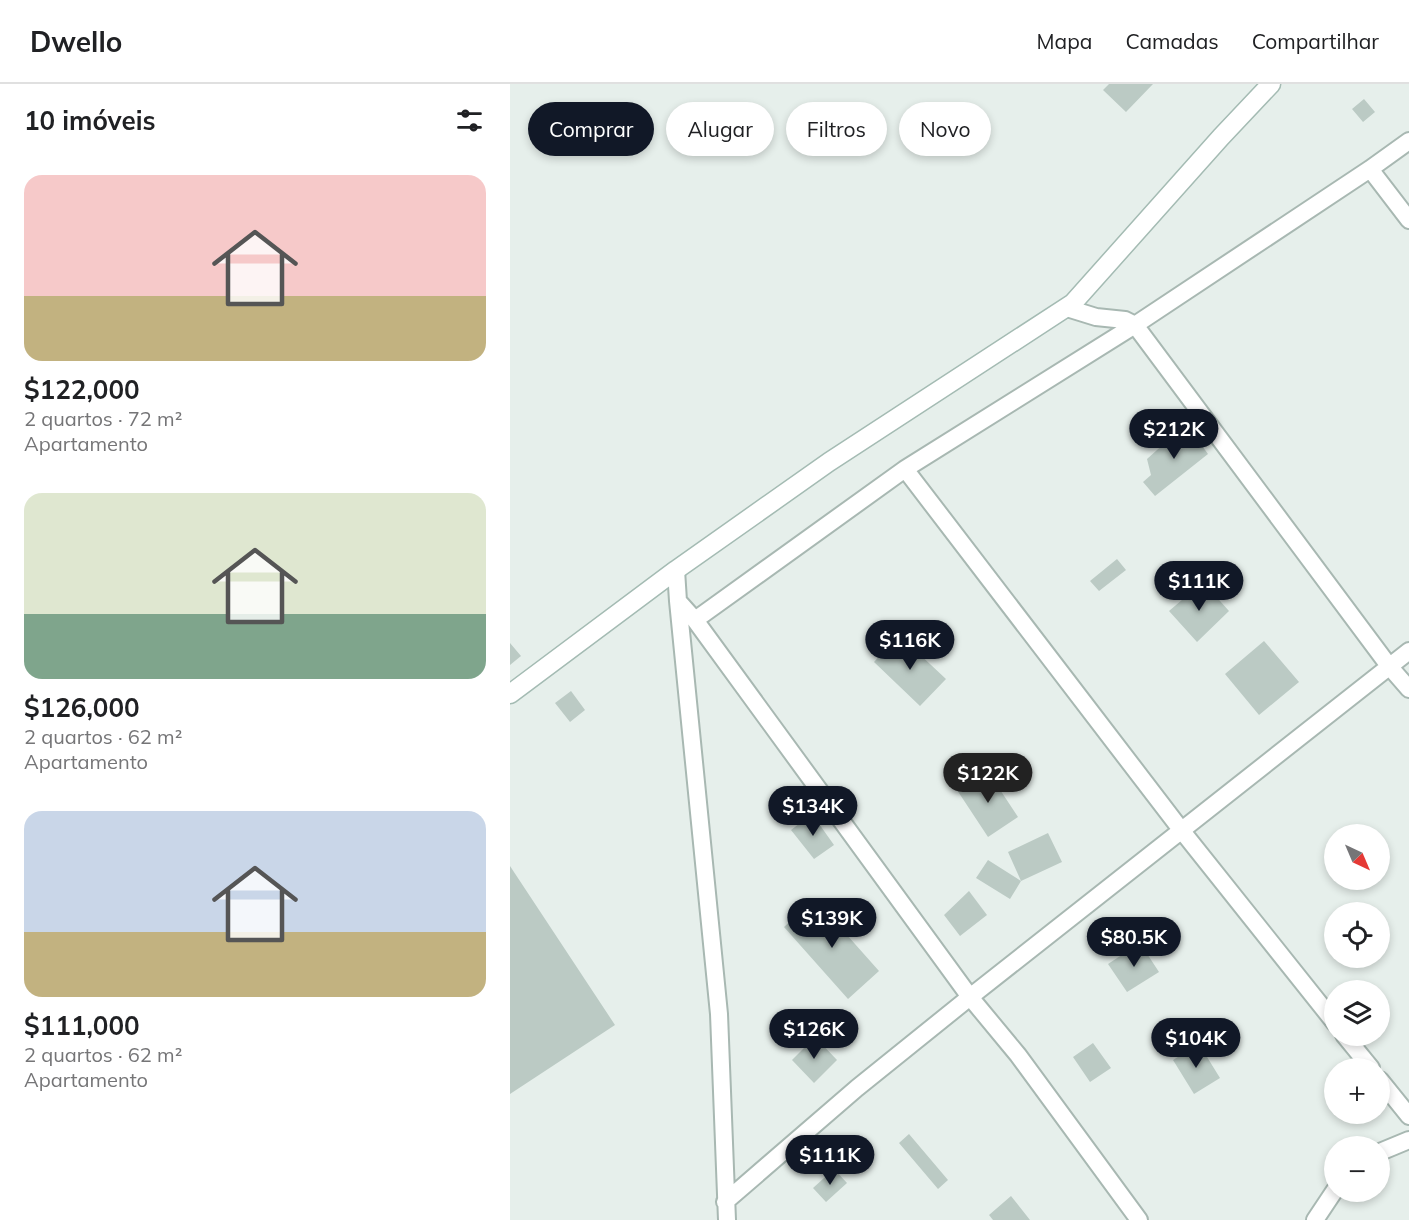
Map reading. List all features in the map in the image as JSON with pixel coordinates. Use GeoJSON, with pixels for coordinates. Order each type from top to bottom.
{"type":"FeatureCollection","features":[{"type":"Feature","properties":{"kind":"street"},"geometry":{"type":"LineString","coordinates":[[510,694],[676,570],[830,462],[1067,308],[1091,285],[1221,137],[1271,84]]}},
{"type":"Feature","properties":{"kind":"street"},"geometry":{"type":"LineString","coordinates":[[695,620],[905,469],[1135,325],[1409,141]]}},
{"type":"Feature","properties":{"kind":"street"},"geometry":{"type":"LineString","coordinates":[[1370,169],[1409,220]]}},
{"type":"Feature","properties":{"kind":"street"},"geometry":{"type":"LineString","coordinates":[[1067,308],[1096,317],[1125,320],[1135,325],[1389,666],[1409,689]]}},
{"type":"Feature","properties":{"kind":"street"},"geometry":{"type":"LineString","coordinates":[[905,469],[1182,831],[1324,1009]]}},
{"type":"Feature","properties":{"kind":"street"},"geometry":{"type":"LineString","coordinates":[[676,570],[719,1014],[727,1220]]}},
{"type":"Feature","properties":{"kind":"street"},"geometry":{"type":"LineString","coordinates":[[678,602],[695,620],[970,997],[1018,1055],[1139,1220]]}},
{"type":"Feature","properties":{"kind":"street"},"geometry":{"type":"LineString","coordinates":[[725,1202],[857,1088],[1409,651]]}},
{"type":"Feature","properties":{"kind":"street"},"geometry":{"type":"LineString","coordinates":[[1353,1046],[1363,1058]]}},
{"type":"Feature","properties":{"kind":"street"},"geometry":{"type":"LineString","coordinates":[[1390,1092],[1409,1116]]}},
{"type":"Feature","properties":{"kind":"street"},"geometry":{"type":"LineString","coordinates":[[1390,1148],[1409,1140]]}},
{"type":"Feature","properties":{"kind":"street"},"geometry":{"type":"LineString","coordinates":[[1315,1220],[1327,1202]]}},
{"type":"Feature","properties":{"kind":"building"},"geometry":{"type":"Polygon","coordinates":[[[1109,84],[1153,84],[1126,112],[1103,90],[1109,84]]]}},
{"type":"Feature","properties":{"kind":"building"},"geometry":{"type":"Polygon","coordinates":[[[1364,99],[1375,112],[1363,122],[1352,109],[1364,99]]]}},
{"type":"Feature","properties":{"kind":"building"},"geometry":{"type":"Polygon","coordinates":[[[1186,424],[1208,454],[1155,496],[1143,482],[1151,475],[1147,459],[1186,424]]]}},
{"type":"Feature","properties":{"kind":"building"},"geometry":{"type":"Polygon","coordinates":[[[1117,559],[1126,570],[1099,591],[1090,581],[1117,559]]]}},
{"type":"Feature","properties":{"kind":"building"},"geometry":{"type":"Polygon","coordinates":[[[1203,582],[1229,611],[1197,642],[1169,611],[1203,582]]]}},
{"type":"Feature","properties":{"kind":"building"},"geometry":{"type":"Polygon","coordinates":[[[899,635],[946,679],[920,706],[874,662],[899,635]]]}},
{"type":"Feature","properties":{"kind":"building"},"geometry":{"type":"Polygon","coordinates":[[[1264,641],[1299,682],[1259,715],[1225,674],[1264,641]]]}},
{"type":"Feature","properties":{"kind":"building"},"geometry":{"type":"Polygon","coordinates":[[[510,643],[521,656],[510,665],[510,643]]]}},
{"type":"Feature","properties":{"kind":"building"},"geometry":{"type":"Polygon","coordinates":[[[571,691],[585,710],[570,722],[555,703],[571,691]]]}},
{"type":"Feature","properties":{"kind":"building"},"geometry":{"type":"Polygon","coordinates":[[[987,770],[1018,817],[988,837],[957,790],[987,770]]]}},
{"type":"Feature","properties":{"kind":"building"},"geometry":{"type":"Polygon","coordinates":[[[812,814],[834,845],[814,859],[791,830],[812,814]]]}},
{"type":"Feature","properties":{"kind":"building"},"geometry":{"type":"Polygon","coordinates":[[[1048,833],[1062,862],[1021,881],[1008,852],[1048,833]]]}},
{"type":"Feature","properties":{"kind":"building"},"geometry":{"type":"Polygon","coordinates":[[[988,860],[1021,881],[1010,899],[976,878],[988,860]]]}},
{"type":"Feature","properties":{"kind":"building"},"geometry":{"type":"Polygon","coordinates":[[[510,866],[615,1025],[510,1094],[510,866]]]}},
{"type":"Feature","properties":{"kind":"building"},"geometry":{"type":"Polygon","coordinates":[[[969,891],[987,915],[960,936],[944,915],[969,891]]]}},
{"type":"Feature","properties":{"kind":"building"},"geometry":{"type":"Polygon","coordinates":[[[815,899],[879,971],[848,999],[784,927],[815,899]]]}},
{"type":"Feature","properties":{"kind":"building"},"geometry":{"type":"Polygon","coordinates":[[[1140,943],[1159,972],[1127,992],[1108,964],[1140,943]]]}},
{"type":"Feature","properties":{"kind":"building"},"geometry":{"type":"Polygon","coordinates":[[[815,1037],[837,1060],[814,1083],[792,1060],[815,1037]]]}},
{"type":"Feature","properties":{"kind":"building"},"geometry":{"type":"Polygon","coordinates":[[[1093,1043],[1111,1068],[1090,1082],[1073,1057],[1093,1043]]]}},
{"type":"Feature","properties":{"kind":"building"},"geometry":{"type":"Polygon","coordinates":[[[1199,1044],[1220,1078],[1194,1094],[1173,1060],[1199,1044]]]}},
{"type":"Feature","properties":{"kind":"building"},"geometry":{"type":"Polygon","coordinates":[[[909,1134],[948,1180],[938,1189],[899,1143],[909,1134]]]}},
{"type":"Feature","properties":{"kind":"building"},"geometry":{"type":"Polygon","coordinates":[[[834,1169],[847,1183],[826,1202],[813,1188],[834,1169]]]}},
{"type":"Feature","properties":{"kind":"building"},"geometry":{"type":"Polygon","coordinates":[[[1011,1196],[1030,1220],[993,1220],[989,1215],[1011,1196]]]}}]}
